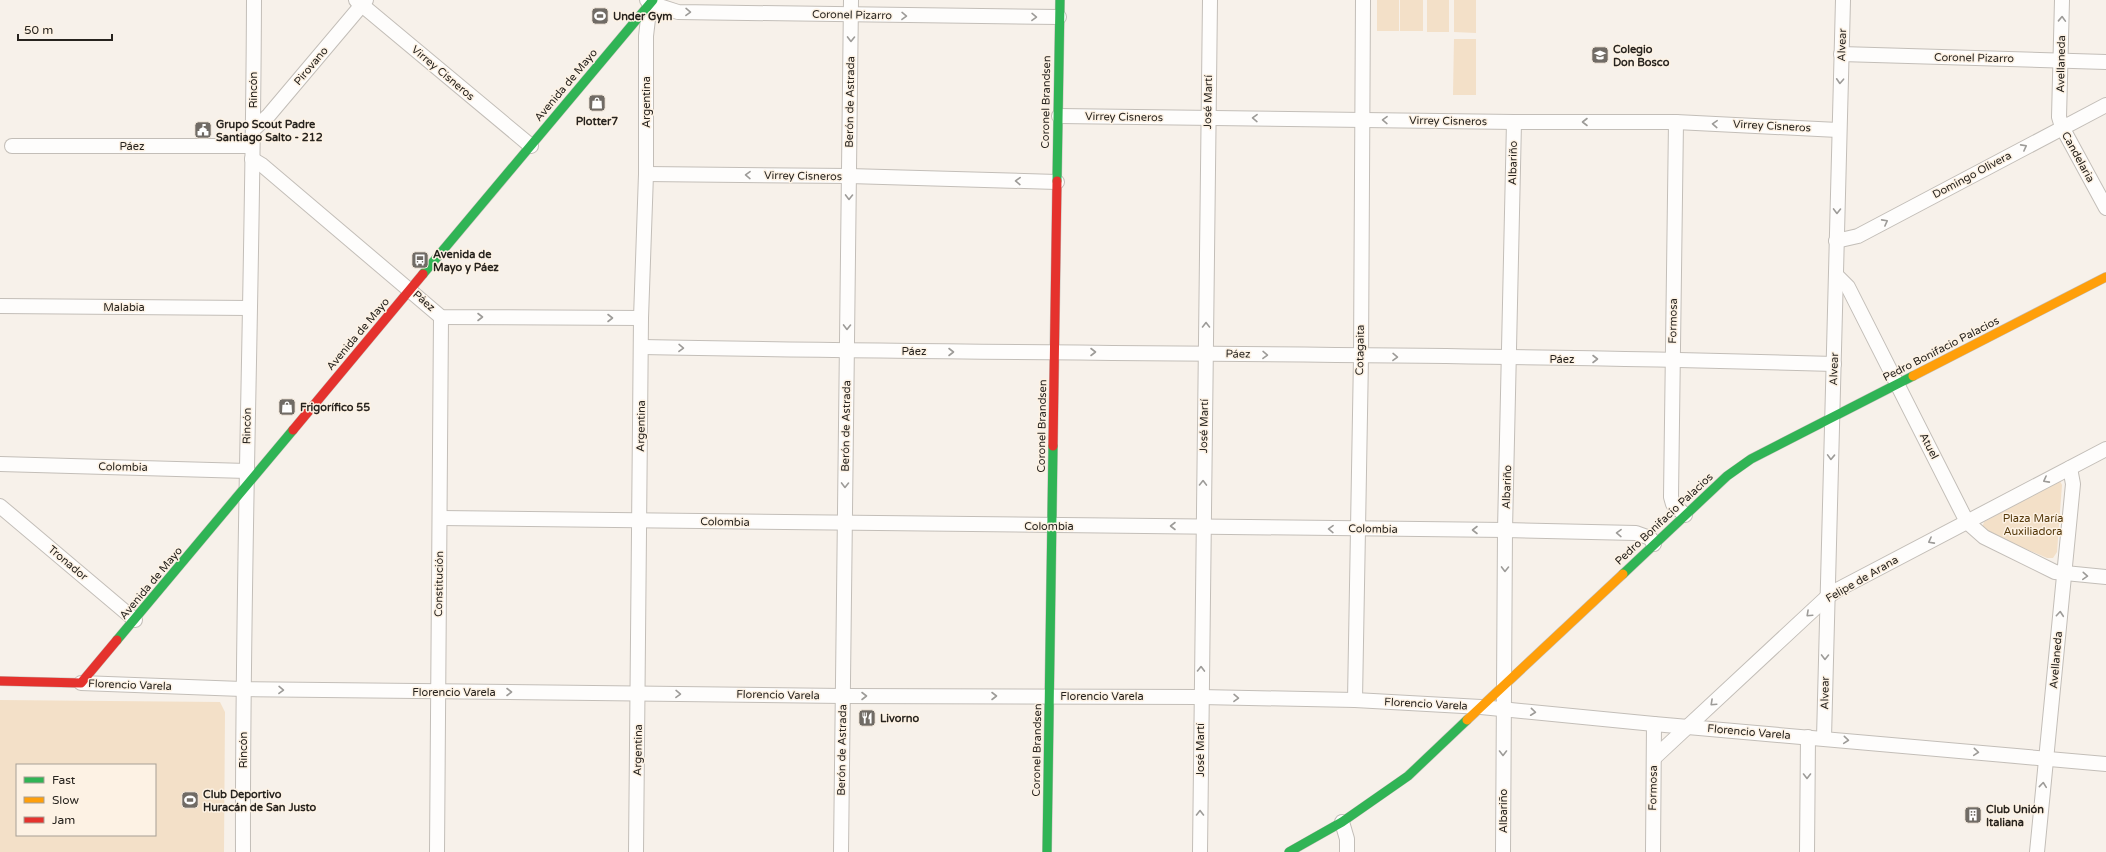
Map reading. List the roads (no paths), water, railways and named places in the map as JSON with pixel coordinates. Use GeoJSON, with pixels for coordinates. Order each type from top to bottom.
{"type":"FeatureCollection","features":[{"type":"Feature","properties":{"kind":"street","name":"Rincón"},"geometry":{"type":"LineString","coordinates":[[243,852],[242,689],[253,130],[254,0]]}},
{"type":"Feature","properties":{"kind":"street","name":"Berón de Astrada"},"geometry":{"type":"LineString","coordinates":[[840,852],[852,0]]}},
{"type":"Feature","properties":{"kind":"street","name":"Coronel Brandsen"},"geometry":{"type":"LineString","coordinates":[[1047,852],[1060,0]]}},
{"type":"Feature","properties":{"kind":"street","name":"José Martí"},"geometry":{"type":"LineString","coordinates":[[1200,852],[1207,118],[1210,0]]}},
{"type":"Feature","properties":{"kind":"street","name":"Cotagaita"},"geometry":{"type":"LineString","coordinates":[[1355,700],[1356,529],[1361,357],[1361,120],[1363,0]]}},
{"type":"Feature","properties":{"kind":"street","name":"Alvear"},"geometry":{"type":"LineString","coordinates":[[1824,738],[1826,598],[1834,364],[1838,130],[1843,0]]}},
{"type":"Feature","properties":{"kind":"street","name":"Avellaneda"},"geometry":{"type":"LineString","coordinates":[[2062,0],[2059,117],[2062,127]]}},
{"type":"Feature","properties":{"kind":"street","name":"Coronel Pizarro"},"geometry":{"type":"LineString","coordinates":[[650,1],[678,12],[1059,18]]}},
{"type":"Feature","properties":{"kind":"street","name":"Avenida de Mayo"},"geometry":{"type":"LineString","coordinates":[[81,683],[246,488],[650,1]]}},
{"type":"Feature","properties":{"kind":"street","name":"Argentina"},"geometry":{"type":"LineString","coordinates":[[636,852],[639,693],[642,318],[646,174],[646,36],[650,1]]}},
{"type":"Feature","properties":{"kind":"street","name":"Pirovano"},"geometry":{"type":"LineString","coordinates":[[253,130],[269,115],[361,2]]}},
{"type":"Feature","properties":{"kind":"street","name":"Virrey Cisneros"},"geometry":{"type":"LineString","coordinates":[[361,2],[531,146]]}},
{"type":"Feature","properties":{"kind":"street","name":"Coronel Pizarro"},"geometry":{"type":"LineString","coordinates":[[1841,54],[2106,62]]}},
{"type":"Feature","properties":{"kind":"street","name":"Domingo Olivera"},"geometry":{"type":"LineString","coordinates":[[1836,241],[1858,236],[2106,105]]}},
{"type":"Feature","properties":{"kind":"street","name":"Virrey Cisneros"},"geometry":{"type":"LineString","coordinates":[[1059,116],[1514,122],[1676,122],[1838,130]]}},
{"type":"Feature","properties":{"kind":"street","name":"Albariño"},"geometry":{"type":"LineString","coordinates":[[1503,852],[1505,530],[1510,358],[1514,122]]}},
{"type":"Feature","properties":{"kind":"street","name":"Formosa"},"geometry":{"type":"LineString","coordinates":[[1676,122],[1671,497],[1673,504],[1685,515]]}},
{"type":"Feature","properties":{"kind":"street","name":"Candelaria"},"geometry":{"type":"LineString","coordinates":[[2062,127],[2106,208]]}},
{"type":"Feature","properties":{"kind":"street","name":"Páez"},"geometry":{"type":"LineString","coordinates":[[12,146],[252,153],[262,165],[441,317],[642,318]]}},
{"type":"Feature","properties":{"kind":"street","name":"Virrey Cisneros"},"geometry":{"type":"LineString","coordinates":[[646,174],[849,176],[1057,182]]}},
{"type":"Feature","properties":{"kind":"street","name":"Atuel"},"geometry":{"type":"LineString","coordinates":[[1836,275],[1848,287],[1967,522],[1973,529],[1984,536],[2055,572],[2064,574]]}},
{"type":"Feature","properties":{"kind":"street","name":"Pedro Bonifacio Palacios"},"geometry":{"type":"LineString","coordinates":[[1289,852],[1342,822],[1408,776],[1727,476],[1751,459],[1898,385],[2106,277]]}},
{"type":"Feature","properties":{"kind":"street","name":"Malabia"},"geometry":{"type":"LineString","coordinates":[[0,306],[249,308]]}},
{"type":"Feature","properties":{"kind":"street","name":"Constitución"},"geometry":{"type":"LineString","coordinates":[[437,852],[441,317]]}},
{"type":"Feature","properties":{"kind":"street","name":"Páez"},"geometry":{"type":"LineString","coordinates":[[642,347],[847,351],[1205,353],[1361,357],[1673,359],[1834,364]]}},
{"type":"Feature","properties":{"kind":"street","name":"Felipe de Arana"},"geometry":{"type":"LineString","coordinates":[[1654,758],[1826,598],[2106,449]]}},
{"type":"Feature","properties":{"kind":"street","name":"Colombia"},"geometry":{"type":"LineString","coordinates":[[0,464],[247,470]]}},
{"type":"Feature","properties":{"kind":"street","name":"Avellaneda"},"geometry":{"type":"LineString","coordinates":[[2037,852],[2072,484],[2070,468]]}},
{"type":"Feature","properties":{"kind":"street","name":"Tronador"},"geometry":{"type":"LineString","coordinates":[[0,506],[135,620]]}},
{"type":"Feature","properties":{"kind":"street","name":"Colombia"},"geometry":{"type":"LineString","coordinates":[[440,518],[844,524],[1203,526],[1505,530],[1636,533],[1650,538],[1654,544]]}},
{"type":"Feature","properties":{"kind":"street"},"geometry":{"type":"LineString","coordinates":[[2064,574],[2106,577]]}},
{"type":"Feature","properties":{"kind":"street","name":"Florencio Varela"},"geometry":{"type":"LineString","coordinates":[[0,681],[242,689],[437,692],[843,696],[1201,697],[1355,700],[1481,707],[1654,724],[2106,764]]}},
{"type":"Feature","properties":{"kind":"street","name":"Formosa"},"geometry":{"type":"LineString","coordinates":[[1652,852],[1654,724]]}},
{"type":"Feature","properties":{"kind":"street"},"geometry":{"type":"LineString","coordinates":[[1807,852],[1808,737]]}},
{"type":"Feature","properties":{"kind":"street"},"geometry":{"type":"LineString","coordinates":[[1342,822],[1347,839],[1347,852]]}},
{"type":"Feature","properties":{"kind":"place","name":"Under Gym"},"geometry":{"type":"Point","coordinates":[600,16]}},
{"type":"Feature","properties":{"kind":"place","name":"Colegio Don Bosco"},"geometry":{"type":"Point","coordinates":[1600,55]}},
{"type":"Feature","properties":{"kind":"place","name":"Plotter7"},"geometry":{"type":"Point","coordinates":[597,103]}},
{"type":"Feature","properties":{"kind":"place","name":"Grupo Scout Padre Santiago Salto - 212"},"geometry":{"type":"Point","coordinates":[203,130]}},
{"type":"Feature","properties":{"kind":"place","name":"Avenida de Mayo y Páez"},"geometry":{"type":"Point","coordinates":[420,260]}},
{"type":"Feature","properties":{"kind":"place","name":"Frigorífico 55"},"geometry":{"type":"Point","coordinates":[287,407]}},
{"type":"Feature","properties":{"kind":"place","name":"Livorno"},"geometry":{"type":"Point","coordinates":[867,718]}},
{"type":"Feature","properties":{"kind":"place","name":"Club Deportivo Huracán de San Justo"},"geometry":{"type":"Point","coordinates":[190,800]}},
{"type":"Feature","properties":{"kind":"place","name":"Club Unión Italiana"},"geometry":{"type":"Point","coordinates":[1973,815]}},
{"type":"Feature","properties":{"kind":"park label","name":"Plaza María Auxiliadora"},"geometry":{"type":"Point","coordinates":[2033,524]}}]}
